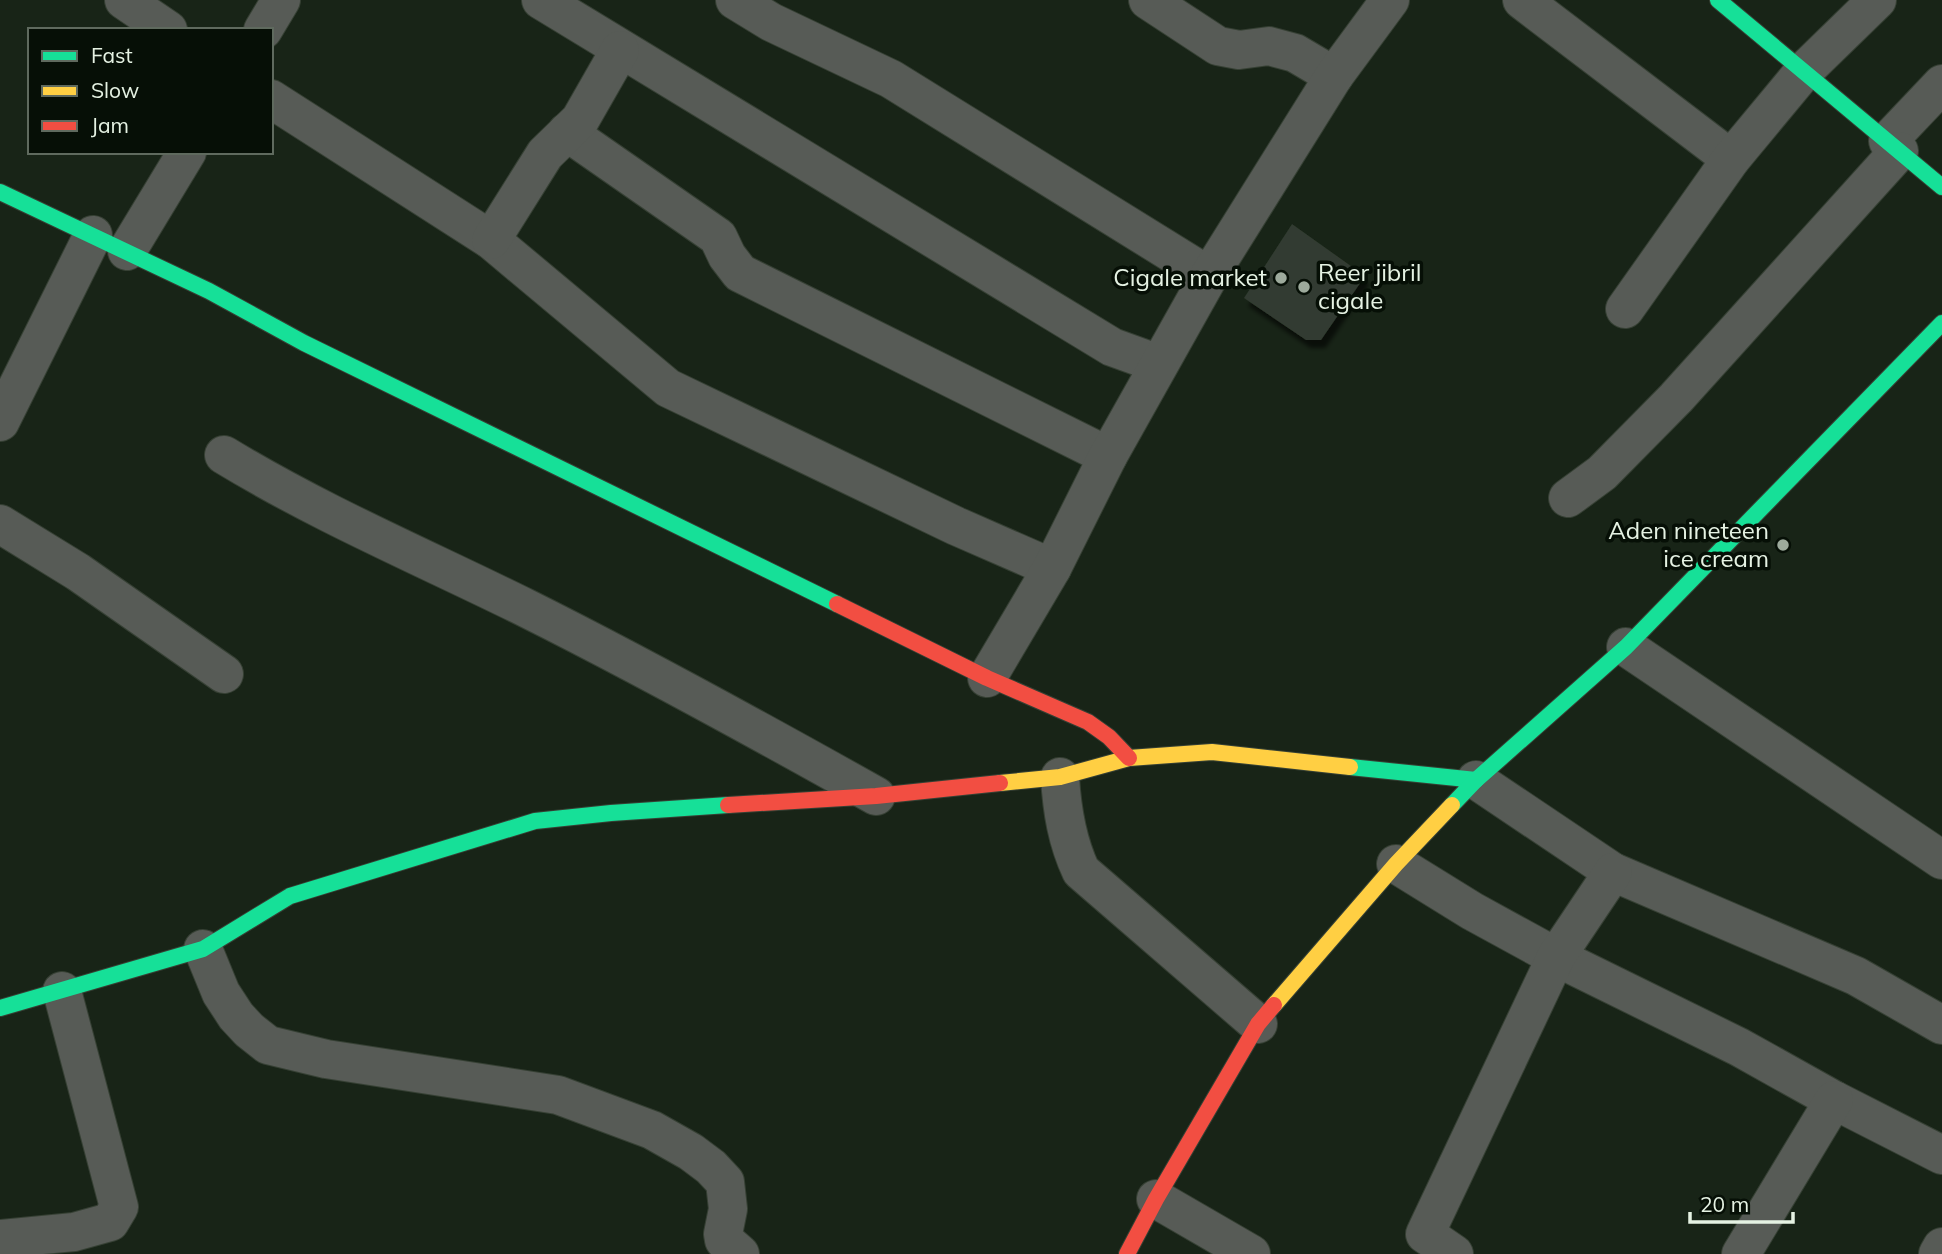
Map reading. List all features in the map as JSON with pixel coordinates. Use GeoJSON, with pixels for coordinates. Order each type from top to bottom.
{"type":"FeatureCollection","features":[{"type":"Feature","properties":{"kind":"street"},"geometry":{"type":"LineString","coordinates":[[124,0],[165,28]]}},
{"type":"Feature","properties":{"kind":"street"},"geometry":{"type":"LineString","coordinates":[[264,28],[281,0]]}},
{"type":"Feature","properties":{"kind":"street"},"geometry":{"type":"LineString","coordinates":[[541,0],[1112,347],[1159,363]]}},
{"type":"Feature","properties":{"kind":"street"},"geometry":{"type":"LineString","coordinates":[[735,0],[771,22],[891,79],[1209,276]]}},
{"type":"Feature","properties":{"kind":"street"},"geometry":{"type":"LineString","coordinates":[[1148,0],[1218,47],[1239,50],[1269,47],[1295,53],[1334,76]]}},
{"type":"Feature","properties":{"kind":"street"},"geometry":{"type":"LineString","coordinates":[[987,678],[1052,568],[1108,456],[1209,276],[1334,76],[1390,0]]}},
{"type":"Feature","properties":{"kind":"street"},"geometry":{"type":"LineString","coordinates":[[1522,0],[1731,159]]}},
{"type":"Feature","properties":{"kind":"street"},"geometry":{"type":"LineString","coordinates":[[1718,0],[1942,187]]}},
{"type":"Feature","properties":{"kind":"street"},"geometry":{"type":"LineString","coordinates":[[1625,309],[1731,159],[1804,71],[1877,0]]}},
{"type":"Feature","properties":{"kind":"street"},"geometry":{"type":"LineString","coordinates":[[491,240],[545,154],[580,120],[620,50]]}},
{"type":"Feature","properties":{"kind":"street"},"geometry":{"type":"LineString","coordinates":[[1568,498],[1602,473],[1676,398],[1893,146],[1942,84]]}},
{"type":"Feature","properties":{"kind":"street"},"geometry":{"type":"LineString","coordinates":[[273,100],[491,240],[668,388],[956,526],[1052,568]]}},
{"type":"Feature","properties":{"kind":"street"},"geometry":{"type":"LineString","coordinates":[[567,132],[700,222],[718,237],[727,256],[740,273],[1108,456]]}},
{"type":"Feature","properties":{"kind":"street"},"geometry":{"type":"LineString","coordinates":[[127,251],[186,154]]}},
{"type":"Feature","properties":{"kind":"street"},"geometry":{"type":"LineString","coordinates":[[0,192],[209,291],[304,343],[987,678],[1088,722],[1109,737],[1129,758]]}},
{"type":"Feature","properties":{"kind":"street"},"geometry":{"type":"LineString","coordinates":[[0,422],[93,235]]}},
{"type":"Feature","properties":{"kind":"street"},"geometry":{"type":"LineString","coordinates":[[1128,1254],[1156,1199],[1258,1024],[1396,864],[1476,780],[1626,647],[1942,323]]}},
{"type":"Feature","properties":{"kind":"street"},"geometry":{"type":"LineString","coordinates":[[224,456],[277,487],[527,608],[722,709],[876,796]]}},
{"type":"Feature","properties":{"kind":"street"},"geometry":{"type":"LineString","coordinates":[[0,524],[78,572],[223,674]]}},
{"type":"Feature","properties":{"kind":"street"},"geometry":{"type":"LineString","coordinates":[[1626,647],[1942,860]]}},
{"type":"Feature","properties":{"kind":"street"},"geometry":{"type":"LineString","coordinates":[[0,1008],[203,949],[290,896],[535,821],[611,813],[876,796],[1060,778],[1129,758],[1212,752],[1476,780],[1613,872],[1856,976],[1942,1025]]}},
{"type":"Feature","properties":{"kind":"street"},"geometry":{"type":"LineString","coordinates":[[1060,778],[1061,803],[1068,839],[1081,871],[1258,1024]]}},
{"type":"Feature","properties":{"kind":"street"},"geometry":{"type":"LineString","coordinates":[[1396,864],[1472,911],[1556,957],[1739,1047],[1834,1100],[1942,1155]]}},
{"type":"Feature","properties":{"kind":"street"},"geometry":{"type":"LineString","coordinates":[[1454,1254],[1425,1234],[1556,957],[1613,872]]}},
{"type":"Feature","properties":{"kind":"street"},"geometry":{"type":"LineString","coordinates":[[203,949],[221,993],[236,1016],[268,1045],[326,1059],[558,1095],[652,1130],[711,1167],[725,1182],[728,1209],[724,1240],[740,1254]]}},
{"type":"Feature","properties":{"kind":"street"},"geometry":{"type":"LineString","coordinates":[[0,1239],[74,1232],[110,1222],[119,1207],[62,991]]}},
{"type":"Feature","properties":{"kind":"street"},"geometry":{"type":"LineString","coordinates":[[1741,1254],[1834,1100]]}},
{"type":"Feature","properties":{"kind":"street"},"geometry":{"type":"LineString","coordinates":[[1156,1199],[1251,1254]]}},
{"type":"Feature","properties":{"kind":"street"},"geometry":{"type":"LineString","coordinates":[[1938,1254],[1942,1247]]}},
{"type":"Feature","properties":{"kind":"building","name":"Reer jibril cigale"},"geometry":{"type":"Polygon","coordinates":[[[1292,224],[1365,276],[1321,340],[1306,340],[1244,298],[1292,224]]]}},
{"type":"Feature","properties":{"kind":"traffic: fast"},"geometry":{"type":"LineString","coordinates":[[1718,0],[1942,187]]}},
{"type":"Feature","properties":{"kind":"traffic: fast"},"geometry":{"type":"LineString","coordinates":[[0,192],[209,291],[304,343],[837,604]]}},
{"type":"Feature","properties":{"kind":"traffic: fast"},"geometry":{"type":"LineString","coordinates":[[1452,805],[1476,780],[1626,647],[1942,323]]}},
{"type":"Feature","properties":{"kind":"traffic: fast"},"geometry":{"type":"LineString","coordinates":[[1350,767],[1476,780]]}},
{"type":"Feature","properties":{"kind":"traffic: fast"},"geometry":{"type":"LineString","coordinates":[[0,1008],[203,949],[290,896],[535,821],[728,805]]}},
{"type":"Feature","properties":{"kind":"traffic: slow"},"geometry":{"type":"LineString","coordinates":[[1000,783],[1060,777],[1129,758],[1212,752],[1350,767]]}},
{"type":"Feature","properties":{"kind":"traffic: slow"},"geometry":{"type":"LineString","coordinates":[[1274,1005],[1396,864],[1452,805]]}},
{"type":"Feature","properties":{"kind":"traffic: jam"},"geometry":{"type":"LineString","coordinates":[[837,604],[987,678],[1088,722],[1109,737],[1129,758]]}},
{"type":"Feature","properties":{"kind":"traffic: jam"},"geometry":{"type":"LineString","coordinates":[[728,805],[876,796],[1000,783]]}},
{"type":"Feature","properties":{"kind":"traffic: jam"},"geometry":{"type":"LineString","coordinates":[[1127,1254],[1258,1024],[1274,1005]]}},
{"type":"Feature","properties":{"kind":"place","name":"Cigale market"},"geometry":{"type":"Point","coordinates":[1281,278]}},
{"type":"Feature","properties":{"kind":"place","name":"Reer jibril cigale"},"geometry":{"type":"Point","coordinates":[1304,287]}},
{"type":"Feature","properties":{"kind":"place","name":"Aden nineteen ice cream"},"geometry":{"type":"Point","coordinates":[1783,545]}}]}
